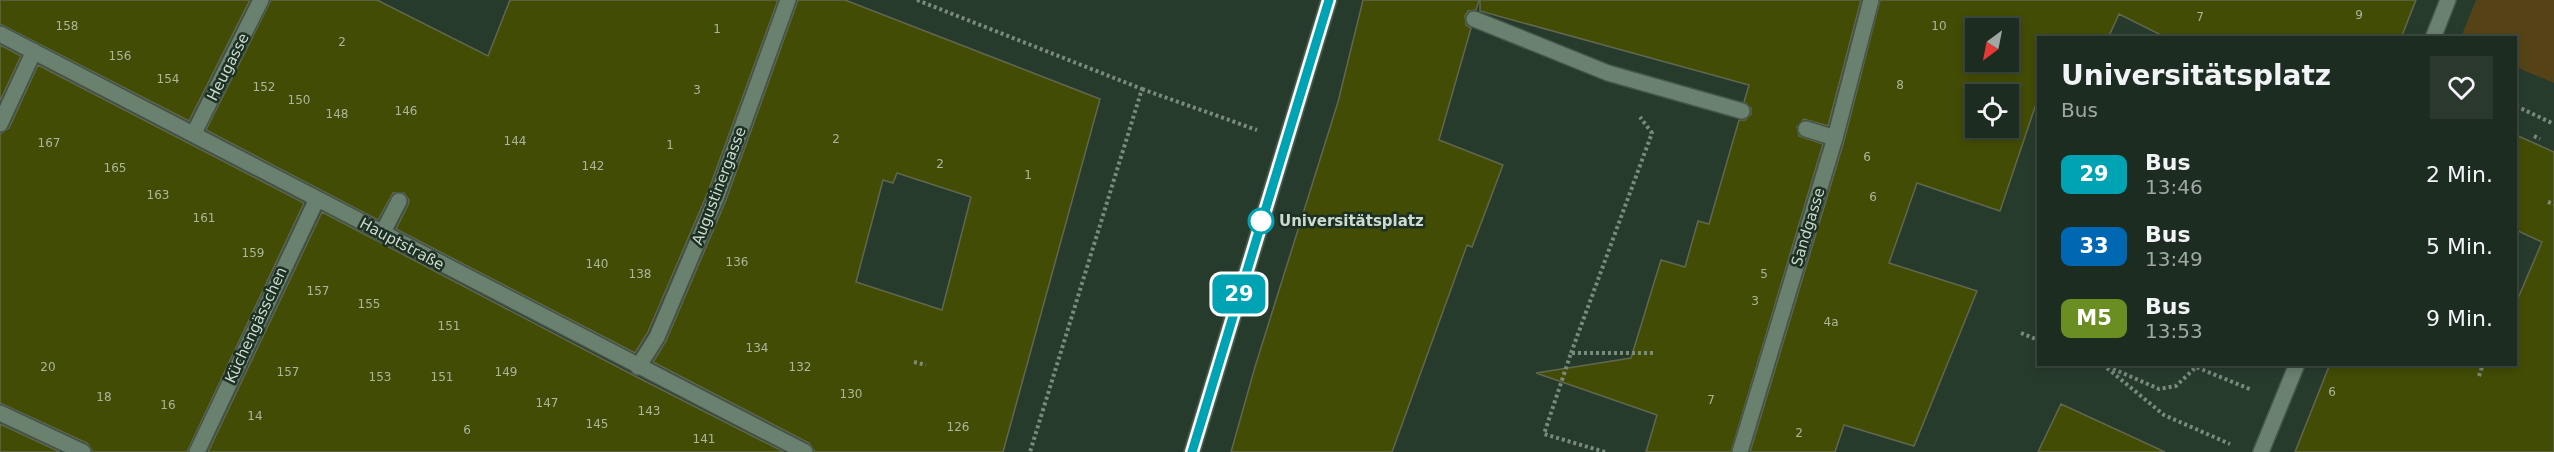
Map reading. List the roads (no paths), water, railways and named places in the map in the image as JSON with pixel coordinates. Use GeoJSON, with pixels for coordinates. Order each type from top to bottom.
{"type":"FeatureCollection","features":[{"type":"Feature","properties":{"kind":"street","name":"Heugasse"},"geometry":{"type":"LineString","coordinates":[[194,133],[261,0]]}},
{"type":"Feature","properties":{"kind":"street","name":"Augustinergasse"},"geometry":{"type":"LineString","coordinates":[[638,368],[657,337],[717,196],[788,0]]}},
{"type":"Feature","properties":{"kind":"street"},"geometry":{"type":"LineString","coordinates":[[1192,452],[1329,0]]}},
{"type":"Feature","properties":{"kind":"street","name":"Sandgasse"},"geometry":{"type":"LineString","coordinates":[[1740,452],[1835,138],[1871,0]]}},
{"type":"Feature","properties":{"kind":"street"},"geometry":{"type":"LineString","coordinates":[[2434,36],[2448,0]]}},
{"type":"Feature","properties":{"kind":"street"},"geometry":{"type":"LineString","coordinates":[[1474,19],[1608,74],[1742,111]]}},
{"type":"Feature","properties":{"kind":"street","name":"Hauptstraße"},"geometry":{"type":"LineString","coordinates":[[0,34],[194,133],[638,368],[805,452]]}},
{"type":"Feature","properties":{"kind":"street"},"geometry":{"type":"LineString","coordinates":[[0,124],[34,51]]}},
{"type":"Feature","properties":{"kind":"street"},"geometry":{"type":"LineString","coordinates":[[1806,129],[1835,138]]}},
{"type":"Feature","properties":{"kind":"street","name":"Küchengässchen"},"geometry":{"type":"LineString","coordinates":[[197,452],[317,199]]}},
{"type":"Feature","properties":{"kind":"street"},"geometry":{"type":"LineString","coordinates":[[382,234],[399,201]]}},
{"type":"Feature","properties":{"kind":"street"},"geometry":{"type":"LineString","coordinates":[[2262,452],[2296,366]]}},
{"type":"Feature","properties":{"kind":"street"},"geometry":{"type":"LineString","coordinates":[[0,413],[83,452]]}},
{"type":"Feature","properties":{"kind":"place","name":"Universitätsplatz"},"geometry":{"type":"Point","coordinates":[1261,221]}}]}
